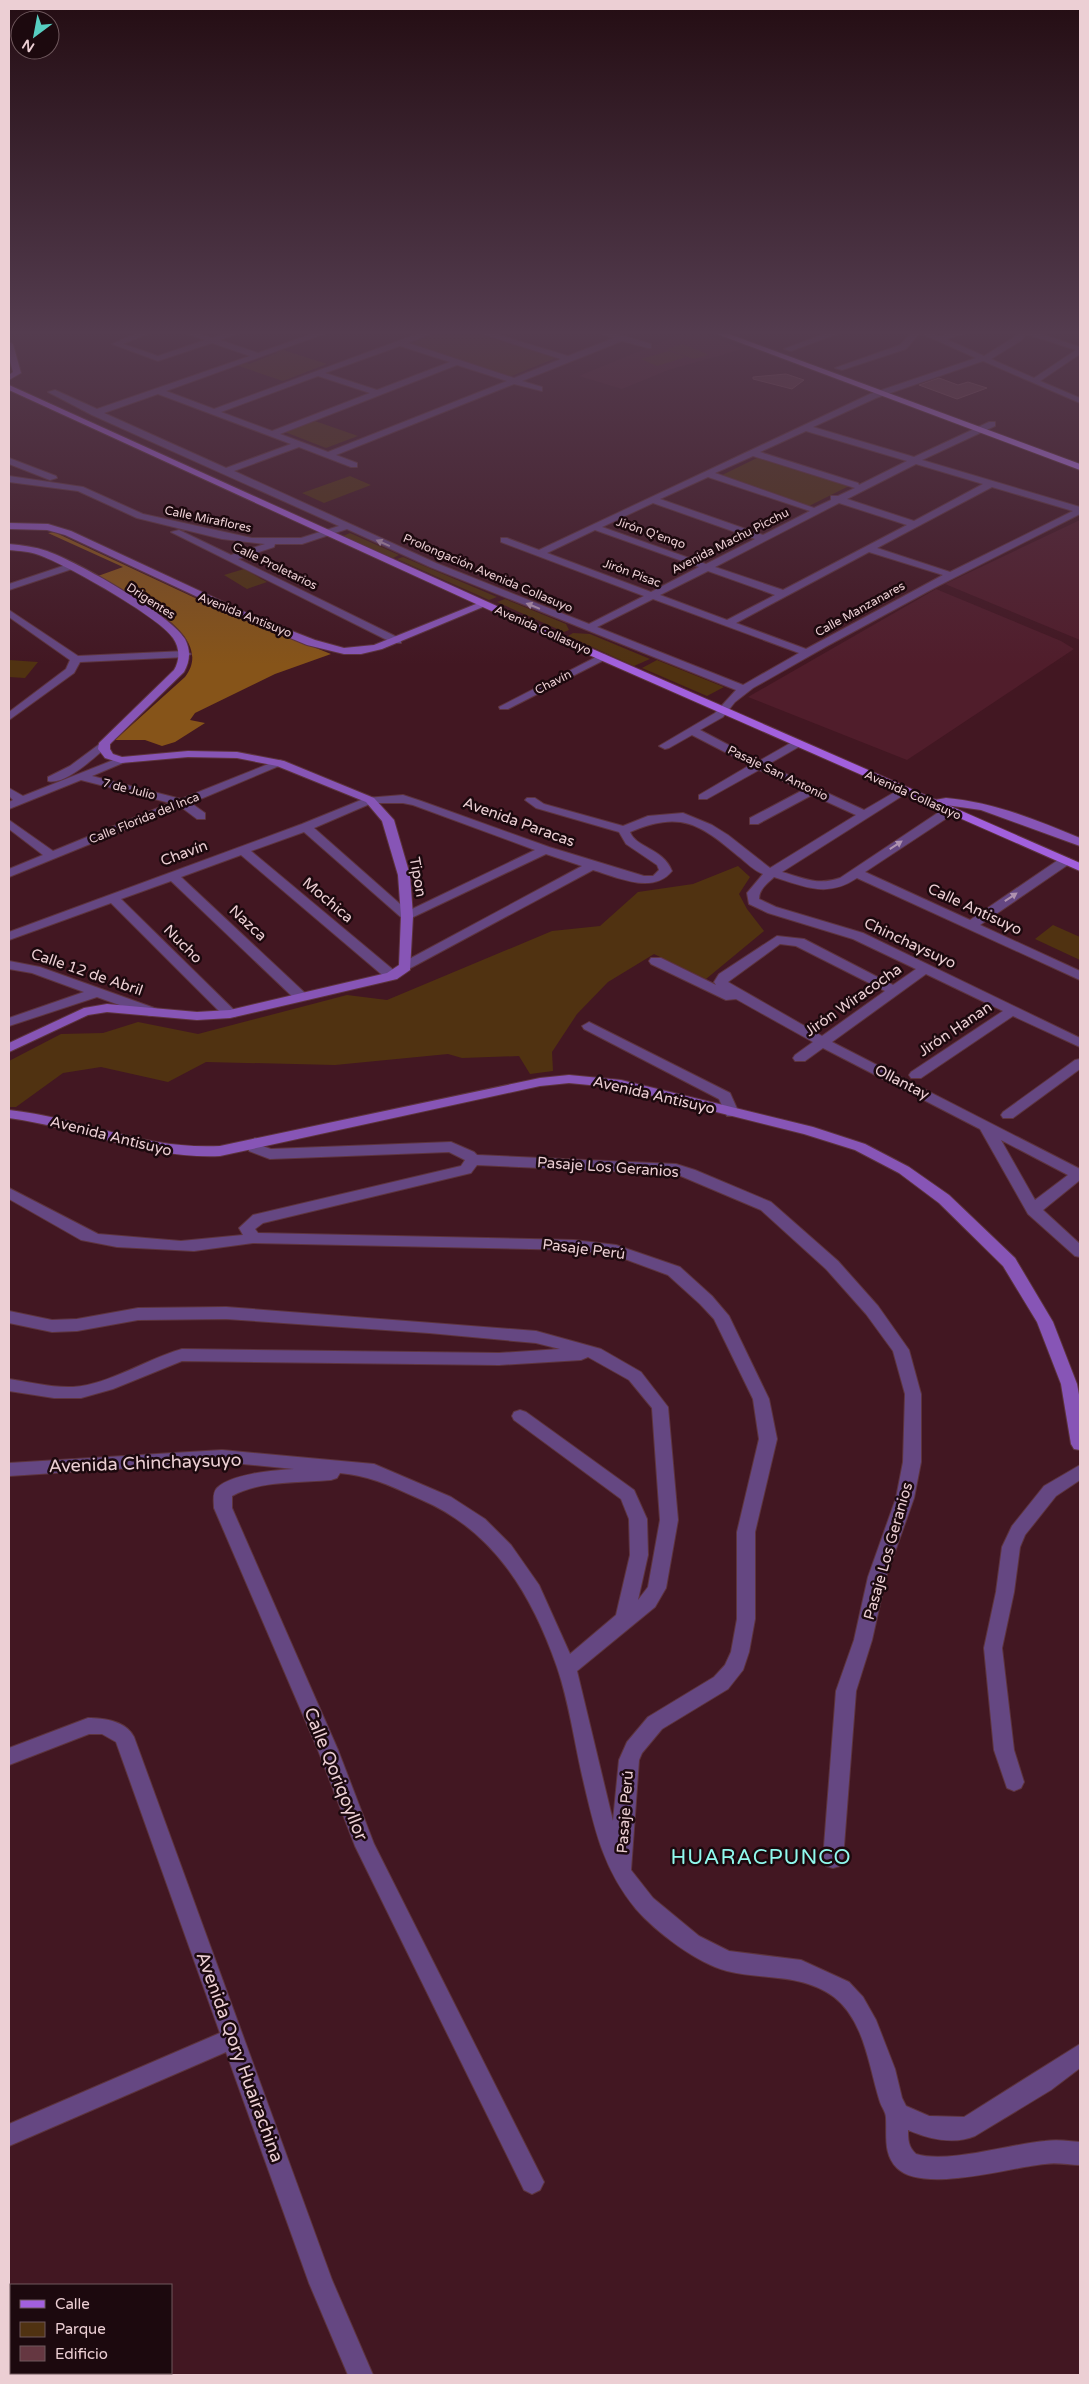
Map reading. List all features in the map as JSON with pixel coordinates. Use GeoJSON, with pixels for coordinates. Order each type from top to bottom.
{"type":"FeatureCollection","features":[{"type":"Feature","properties":{"kind":"highway"},"geometry":{"type":"LineString","coordinates":[[1021,442],[1080,467]]}},
{"type":"Feature","properties":{"kind":"highway"},"geometry":{"type":"LineString","coordinates":[[1034,442],[1080,457]]}},
{"type":"Feature","properties":{"kind":"main road","name":"Avenida Collasuyo"},"geometry":{"type":"LineString","coordinates":[[129,442],[602,657],[1080,867]]}},
{"type":"Feature","properties":{"kind":"street","name":"Prolongación Avenida Collasuyo"},"geometry":{"type":"LineString","coordinates":[[161,442],[433,565],[741,688]]}},
{"type":"Feature","properties":{"kind":"street"},"geometry":{"type":"LineString","coordinates":[[295,442],[354,465]]}},
{"type":"Feature","properties":{"kind":"street"},"geometry":{"type":"LineString","coordinates":[[329,455],[361,442]]}},
{"type":"Feature","properties":{"kind":"street"},"geometry":{"type":"LineString","coordinates":[[539,552],[776,442]]}},
{"type":"Feature","properties":{"kind":"street"},"geometry":{"type":"LineString","coordinates":[[853,442],[1080,511]]}},
{"type":"Feature","properties":{"kind":"street","name":"Avenida Machu Picchu"},"geometry":{"type":"LineString","coordinates":[[583,626],[946,442]]}},
{"type":"Feature","properties":{"kind":"street"},"geometry":{"type":"LineString","coordinates":[[226,471],[300,444]]}},
{"type":"Feature","properties":{"kind":"street"},"geometry":{"type":"LineString","coordinates":[[753,453],[855,485]]}},
{"type":"Feature","properties":{"kind":"street","name":"Avenida Machu Picchu"},"geometry":{"type":"LineString","coordinates":[[759,536],[810,508],[835,498],[855,485],[911,460]]}},
{"type":"Feature","properties":{"kind":"street"},"geometry":{"type":"LineString","coordinates":[[9,461],[80,489]]}},
{"type":"Feature","properties":{"kind":"street"},"geometry":{"type":"LineString","coordinates":[[708,474],[810,508]]}},
{"type":"Feature","properties":{"kind":"street","name":"Calle Miraflores"},"geometry":{"type":"LineString","coordinates":[[9,479],[80,489],[140,516],[222,536],[279,542],[302,541],[347,526]]}},
{"type":"Feature","properties":{"kind":"street"},"geometry":{"type":"LineString","coordinates":[[729,623],[992,483]]}},
{"type":"Feature","properties":{"kind":"street"},"geometry":{"type":"LineString","coordinates":[[835,498],[914,524]]}},
{"type":"Feature","properties":{"kind":"street"},"geometry":{"type":"LineString","coordinates":[[653,500],[759,536]]}},
{"type":"Feature","properties":{"kind":"street","name":"Calle Manzanares"},"geometry":{"type":"LineString","coordinates":[[664,746],[719,715],[741,688],[948,574],[1080,511]]}},
{"type":"Feature","properties":{"kind":"street","name":"Calle Proletarios"},"geometry":{"type":"LineString","coordinates":[[140,516],[232,558],[397,641]]}},
{"type":"Feature","properties":{"kind":"street"},"geometry":{"type":"LineString","coordinates":[[296,519],[324,516]]}},
{"type":"Feature","properties":{"kind":"street","name":"Avenida Antisuyo"},"geometry":{"type":"LineString","coordinates":[[9,526],[48,527],[68,533],[190,593],[325,647],[345,651],[360,651],[397,641],[485,604]]}},
{"type":"Feature","properties":{"kind":"street","name":"Jirón Q'enqo"},"geometry":{"type":"LineString","coordinates":[[594,527],[784,594]]}},
{"type":"Feature","properties":{"kind":"street","name":"Jirón Pisac"},"geometry":{"type":"LineString","coordinates":[[504,540],[807,653]]}},
{"type":"Feature","properties":{"kind":"street"},"geometry":{"type":"LineString","coordinates":[[232,558],[279,542]]}},
{"type":"Feature","properties":{"kind":"street","name":"Drigentes"},"geometry":{"type":"LineString","coordinates":[[9,548],[35,550],[72,566],[176,633],[186,654]]}},
{"type":"Feature","properties":{"kind":"street"},"geometry":{"type":"LineString","coordinates":[[869,549],[948,574]]}},
{"type":"Feature","properties":{"kind":"street"},"geometry":{"type":"LineString","coordinates":[[9,587],[72,566]]}},
{"type":"Feature","properties":{"kind":"street"},"geometry":{"type":"LineString","coordinates":[[9,613],[76,659],[186,654],[179,672],[104,743],[74,768],[14,796],[9,806]]}},
{"type":"Feature","properties":{"kind":"street","name":"Chavín"},"geometry":{"type":"LineString","coordinates":[[504,707],[602,657]]}},
{"type":"Feature","properties":{"kind":"street"},"geometry":{"type":"LineString","coordinates":[[9,717],[70,671],[76,659]]}},
{"type":"Feature","properties":{"kind":"street"},"geometry":{"type":"LineString","coordinates":[[710,704],[741,688]]}},
{"type":"Feature","properties":{"kind":"street","name":"Pasaje San Antonio"},"geometry":{"type":"LineString","coordinates":[[693,731],[760,766],[865,815]]}},
{"type":"Feature","properties":{"kind":"street"},"geometry":{"type":"LineString","coordinates":[[104,743],[104,749],[109,756],[122,760]]}},
{"type":"Feature","properties":{"kind":"street"},"geometry":{"type":"LineString","coordinates":[[703,797],[798,743]]}},
{"type":"Feature","properties":{"kind":"street","name":"Tipon"},"geometry":{"type":"LineString","coordinates":[[122,760],[188,754],[237,755],[280,763],[370,800],[388,820],[404,875],[407,916],[405,967]]}},
{"type":"Feature","properties":{"kind":"street"},"geometry":{"type":"LineString","coordinates":[[14,796],[82,777],[122,760]]}},
{"type":"Feature","properties":{"kind":"street","name":"Calle Florida del Inca"},"geometry":{"type":"LineString","coordinates":[[9,873],[280,763]]}},
{"type":"Feature","properties":{"kind":"street","name":"7 de Julio"},"geometry":{"type":"LineString","coordinates":[[82,777],[183,803],[201,816]]}},
{"type":"Feature","properties":{"kind":"street"},"geometry":{"type":"LineString","coordinates":[[754,821],[812,790]]}},
{"type":"Feature","properties":{"kind":"street"},"geometry":{"type":"LineString","coordinates":[[771,873],[904,791]]}},
{"type":"Feature","properties":{"kind":"street","name":"Avenida Paracas"},"geometry":{"type":"LineString","coordinates":[[370,800],[403,799],[417,803],[545,850],[630,877],[656,879],[666,871],[665,865],[658,857],[630,841],[624,834],[624,830]]}},
{"type":"Feature","properties":{"kind":"street","name":"Chavín"},"geometry":{"type":"LineString","coordinates":[[9,936],[172,874],[306,827],[370,800]]}},
{"type":"Feature","properties":{"kind":"street"},"geometry":{"type":"LineString","coordinates":[[530,800],[540,806],[624,830],[648,820],[679,816],[708,828],[737,847],[758,868],[817,886],[827,887],[844,881],[949,810]]}},
{"type":"Feature","properties":{"kind":"street"},"geometry":{"type":"LineString","coordinates":[[933,804],[958,801],[995,810],[1080,842]]}},
{"type":"Feature","properties":{"kind":"street"},"geometry":{"type":"LineString","coordinates":[[9,824],[52,856]]}},
{"type":"Feature","properties":{"kind":"street"},"geometry":{"type":"LineString","coordinates":[[306,827],[407,916],[545,850]]}},
{"type":"Feature","properties":{"kind":"street","name":"Mochica"},"geometry":{"type":"LineString","coordinates":[[242,850],[392,976]]}},
{"type":"Feature","properties":{"kind":"street"},"geometry":{"type":"LineString","coordinates":[[971,925],[1065,860]]}},
{"type":"Feature","properties":{"kind":"street"},"geometry":{"type":"LineString","coordinates":[[9,1048],[84,1012],[107,1008],[197,1016],[230,1014],[392,976],[405,967],[593,865]]}},
{"type":"Feature","properties":{"kind":"street","name":"Calle Antisuyo"},"geometry":{"type":"LineString","coordinates":[[855,872],[1080,976]]}},
{"type":"Feature","properties":{"kind":"street","name":"Chinchaysuyo"},"geometry":{"type":"LineString","coordinates":[[771,873],[754,890],[752,896],[753,901],[761,906],[855,935],[1080,1043]]}},
{"type":"Feature","properties":{"kind":"street","name":"Nazca"},"geometry":{"type":"LineString","coordinates":[[172,874],[302,997]]}},
{"type":"Feature","properties":{"kind":"street","name":"Nucho"},"geometry":{"type":"LineString","coordinates":[[112,897],[230,1014]]}},
{"type":"Feature","properties":{"kind":"street","name":"Ollantay"},"geometry":{"type":"LineString","coordinates":[[894,991],[798,942],[777,940],[724,976],[721,982],[724,988],[822,1042],[1079,1175]]}},
{"type":"Feature","properties":{"kind":"street"},"geometry":{"type":"LineString","coordinates":[[656,960],[822,1042]]}},
{"type":"Feature","properties":{"kind":"street","name":"Calle 12 de Abril"},"geometry":{"type":"LineString","coordinates":[[9,965],[35,970],[155,1013]]}},
{"type":"Feature","properties":{"kind":"street","name":"Jirón Wiracocha"},"geometry":{"type":"LineString","coordinates":[[800,1058],[925,969]]}},
{"type":"Feature","properties":{"kind":"street"},"geometry":{"type":"LineString","coordinates":[[9,1022],[97,992]]}},
{"type":"Feature","properties":{"kind":"street","name":"Jirón Hanan"},"geometry":{"type":"LineString","coordinates":[[916,1075],[1013,1010]]}},
{"type":"Feature","properties":{"kind":"street"},"geometry":{"type":"LineString","coordinates":[[589,1026],[725,1096],[732,1113]]}},
{"type":"Feature","properties":{"kind":"street"},"geometry":{"type":"LineString","coordinates":[[1008,1115],[1080,1063]]}},
{"type":"Feature","properties":{"kind":"street","name":"Avenida Antisuyo"},"geometry":{"type":"LineString","coordinates":[[9,1114],[27,1115],[75,1124],[160,1150],[179,1153],[220,1151],[562,1079],[621,1084],[732,1113],[808,1130],[860,1147],[904,1170],[944,1199],[1008,1262],[1045,1322],[1069,1384],[1080,1444]]}},
{"type":"Feature","properties":{"kind":"street"},"geometry":{"type":"LineString","coordinates":[[986,1127],[1033,1210],[1080,1252]]}},
{"type":"Feature","properties":{"kind":"street"},"geometry":{"type":"LineString","coordinates":[[253,1238],[247,1228],[258,1219],[466,1170],[473,1160],[469,1155],[451,1147],[279,1154],[260,1152],[254,1148],[255,1143]]}},
{"type":"Feature","properties":{"kind":"street","name":"Pasaje Los Geranios"},"geometry":{"type":"LineString","coordinates":[[473,1160],[676,1169],[690,1173],[758,1202],[766,1206],[832,1265],[872,1310],[901,1350],[913,1394],[912,1462],[905,1498],[877,1577],[863,1640],[846,1691],[833,1859]]}},
{"type":"Feature","properties":{"kind":"street"},"geometry":{"type":"LineString","coordinates":[[1033,1210],[1079,1175]]}},
{"type":"Feature","properties":{"kind":"street","name":"Pasaje Perú"},"geometry":{"type":"LineString","coordinates":[[9,1193],[86,1236],[99,1240],[175,1247],[211,1246],[253,1238],[574,1245],[616,1250],[674,1271],[721,1316],[761,1399],[768,1439],[746,1532],[746,1620],[742,1644],[733,1670],[721,1683],[655,1723],[634,1748],[629,1760],[626,1788],[621,1872]]}},
{"type":"Feature","properties":{"kind":"street"},"geometry":{"type":"LineString","coordinates":[[9,1317],[52,1326],[77,1325],[138,1314],[226,1313],[438,1327],[527,1336],[595,1353],[635,1376],[660,1407],[669,1520],[657,1588],[648,1602],[567,1668]]}},
{"type":"Feature","properties":{"kind":"street"},"geometry":{"type":"LineString","coordinates":[[9,1385],[80,1392],[96,1388],[164,1359],[182,1355],[499,1359],[595,1353]]}},
{"type":"Feature","properties":{"kind":"street"},"geometry":{"type":"LineString","coordinates":[[520,1416],[628,1496],[638,1519],[640,1555],[630,1585],[626,1619]]}},
{"type":"Feature","properties":{"kind":"street","name":"Avenida Chinchaysuyo"},"geometry":{"type":"LineString","coordinates":[[9,1469],[222,1456],[368,1469],[445,1502],[479,1524],[505,1550],[532,1590],[567,1668],[609,1846],[621,1872],[633,1891],[677,1932],[727,1961],[801,1970],[841,1989],[856,2004],[868,2028],[884,2069],[891,2101],[898,2114]]}},
{"type":"Feature","properties":{"kind":"street","name":"Calle Qoriqoyllor"},"geometry":{"type":"LineString","coordinates":[[368,1469],[253,1480],[238,1484],[223,1493],[223,1508],[328,1750],[366,1846],[532,2182]]}},
{"type":"Feature","properties":{"kind":"street"},"geometry":{"type":"LineString","coordinates":[[1014,1782],[1004,1750],[993,1648],[1005,1592],[1011,1547],[1018,1531],[1050,1491],[1080,1472]]}},
{"type":"Feature","properties":{"kind":"street","name":"Avenida Qory Huairachina"},"geometry":{"type":"LineString","coordinates":[[9,1757],[80,1729],[97,1725],[105,1726],[124,1737],[321,2283],[361,2375]]}},
{"type":"Feature","properties":{"kind":"street"},"geometry":{"type":"LineString","coordinates":[[9,2135],[232,2038]]}},
{"type":"Feature","properties":{"kind":"street"},"geometry":{"type":"LineString","coordinates":[[1080,2055],[1043,2082],[967,2128],[947,2129],[929,2127],[898,2114],[895,2134],[901,2154],[908,2163],[917,2167],[964,2165],[1048,2152],[1080,2154]]}},
{"type":"Feature","properties":{"kind":"shaded area"},"geometry":{"type":"Polygon","coordinates":[[[1080,520],[1080,640],[945,584],[1080,520]]]}},
{"type":"Feature","properties":{"kind":"shaded area"},"geometry":{"type":"Polygon","coordinates":[[[54,532],[223,611],[331,654],[275,674],[195,713],[190,720],[205,723],[175,742],[162,746],[145,740],[115,740],[185,677],[192,660],[189,643],[177,627],[159,613],[83,572],[98,576],[123,567],[48,533],[54,532]]]}},
{"type":"Feature","properties":{"kind":"shaded area"},"geometry":{"type":"Polygon","coordinates":[[[936,589],[1061,641],[1074,649],[907,760],[748,697],[936,589]]]}},
{"type":"Feature","properties":{"kind":"green space"},"geometry":{"type":"Polygon","coordinates":[[[311,442],[341,442],[326,448],[311,442]]]}},
{"type":"Feature","properties":{"kind":"green space"},"geometry":{"type":"Polygon","coordinates":[[[759,457],[849,486],[809,506],[718,477],[759,457]]]}},
{"type":"Feature","properties":{"kind":"green space"},"geometry":{"type":"Polygon","coordinates":[[[350,476],[371,485],[324,503],[302,493],[350,476]]]}},
{"type":"Feature","properties":{"kind":"green space"},"geometry":{"type":"Polygon","coordinates":[[[350,533],[399,555],[393,558],[343,536],[350,533]]]}},
{"type":"Feature","properties":{"kind":"green space"},"geometry":{"type":"Polygon","coordinates":[[[403,557],[497,597],[489,600],[397,559],[403,557]]]}},
{"type":"Feature","properties":{"kind":"green space"},"geometry":{"type":"Polygon","coordinates":[[[244,569],[267,582],[247,589],[224,575],[244,569]]]}},
{"type":"Feature","properties":{"kind":"green space"},"geometry":{"type":"Polygon","coordinates":[[[505,599],[566,624],[569,630],[564,632],[497,602],[505,599]]]}},
{"type":"Feature","properties":{"kind":"green space"},"geometry":{"type":"Polygon","coordinates":[[[573,633],[590,634],[650,659],[634,666],[568,636],[573,633]]]}},
{"type":"Feature","properties":{"kind":"green space"},"geometry":{"type":"Polygon","coordinates":[[[9,660],[38,662],[25,678],[9,677],[9,660]]]}},
{"type":"Feature","properties":{"kind":"green space"},"geometry":{"type":"Polygon","coordinates":[[[657,660],[724,687],[707,696],[642,668],[657,660]]]}},
{"type":"Feature","properties":{"kind":"green space"},"geometry":{"type":"Polygon","coordinates":[[[738,866],[750,877],[739,894],[747,909],[764,931],[706,979],[654,954],[608,982],[577,1014],[552,1052],[553,1071],[530,1074],[519,1056],[462,1058],[448,1054],[335,1065],[206,1062],[168,1082],[101,1067],[63,1073],[16,1107],[9,1107],[9,1061],[61,1034],[103,1033],[138,1022],[198,1034],[347,995],[387,1000],[552,931],[600,926],[638,892],[693,884],[738,866]]]}},
{"type":"Feature","properties":{"kind":"green space"},"geometry":{"type":"Polygon","coordinates":[[[1053,925],[1080,937],[1080,960],[1035,939],[1053,925]]]}},
{"type":"Feature","properties":{"kind":"district","name":"HUARACPUNCO"},"geometry":{"type":"Point","coordinates":[761,1857]}}]}
